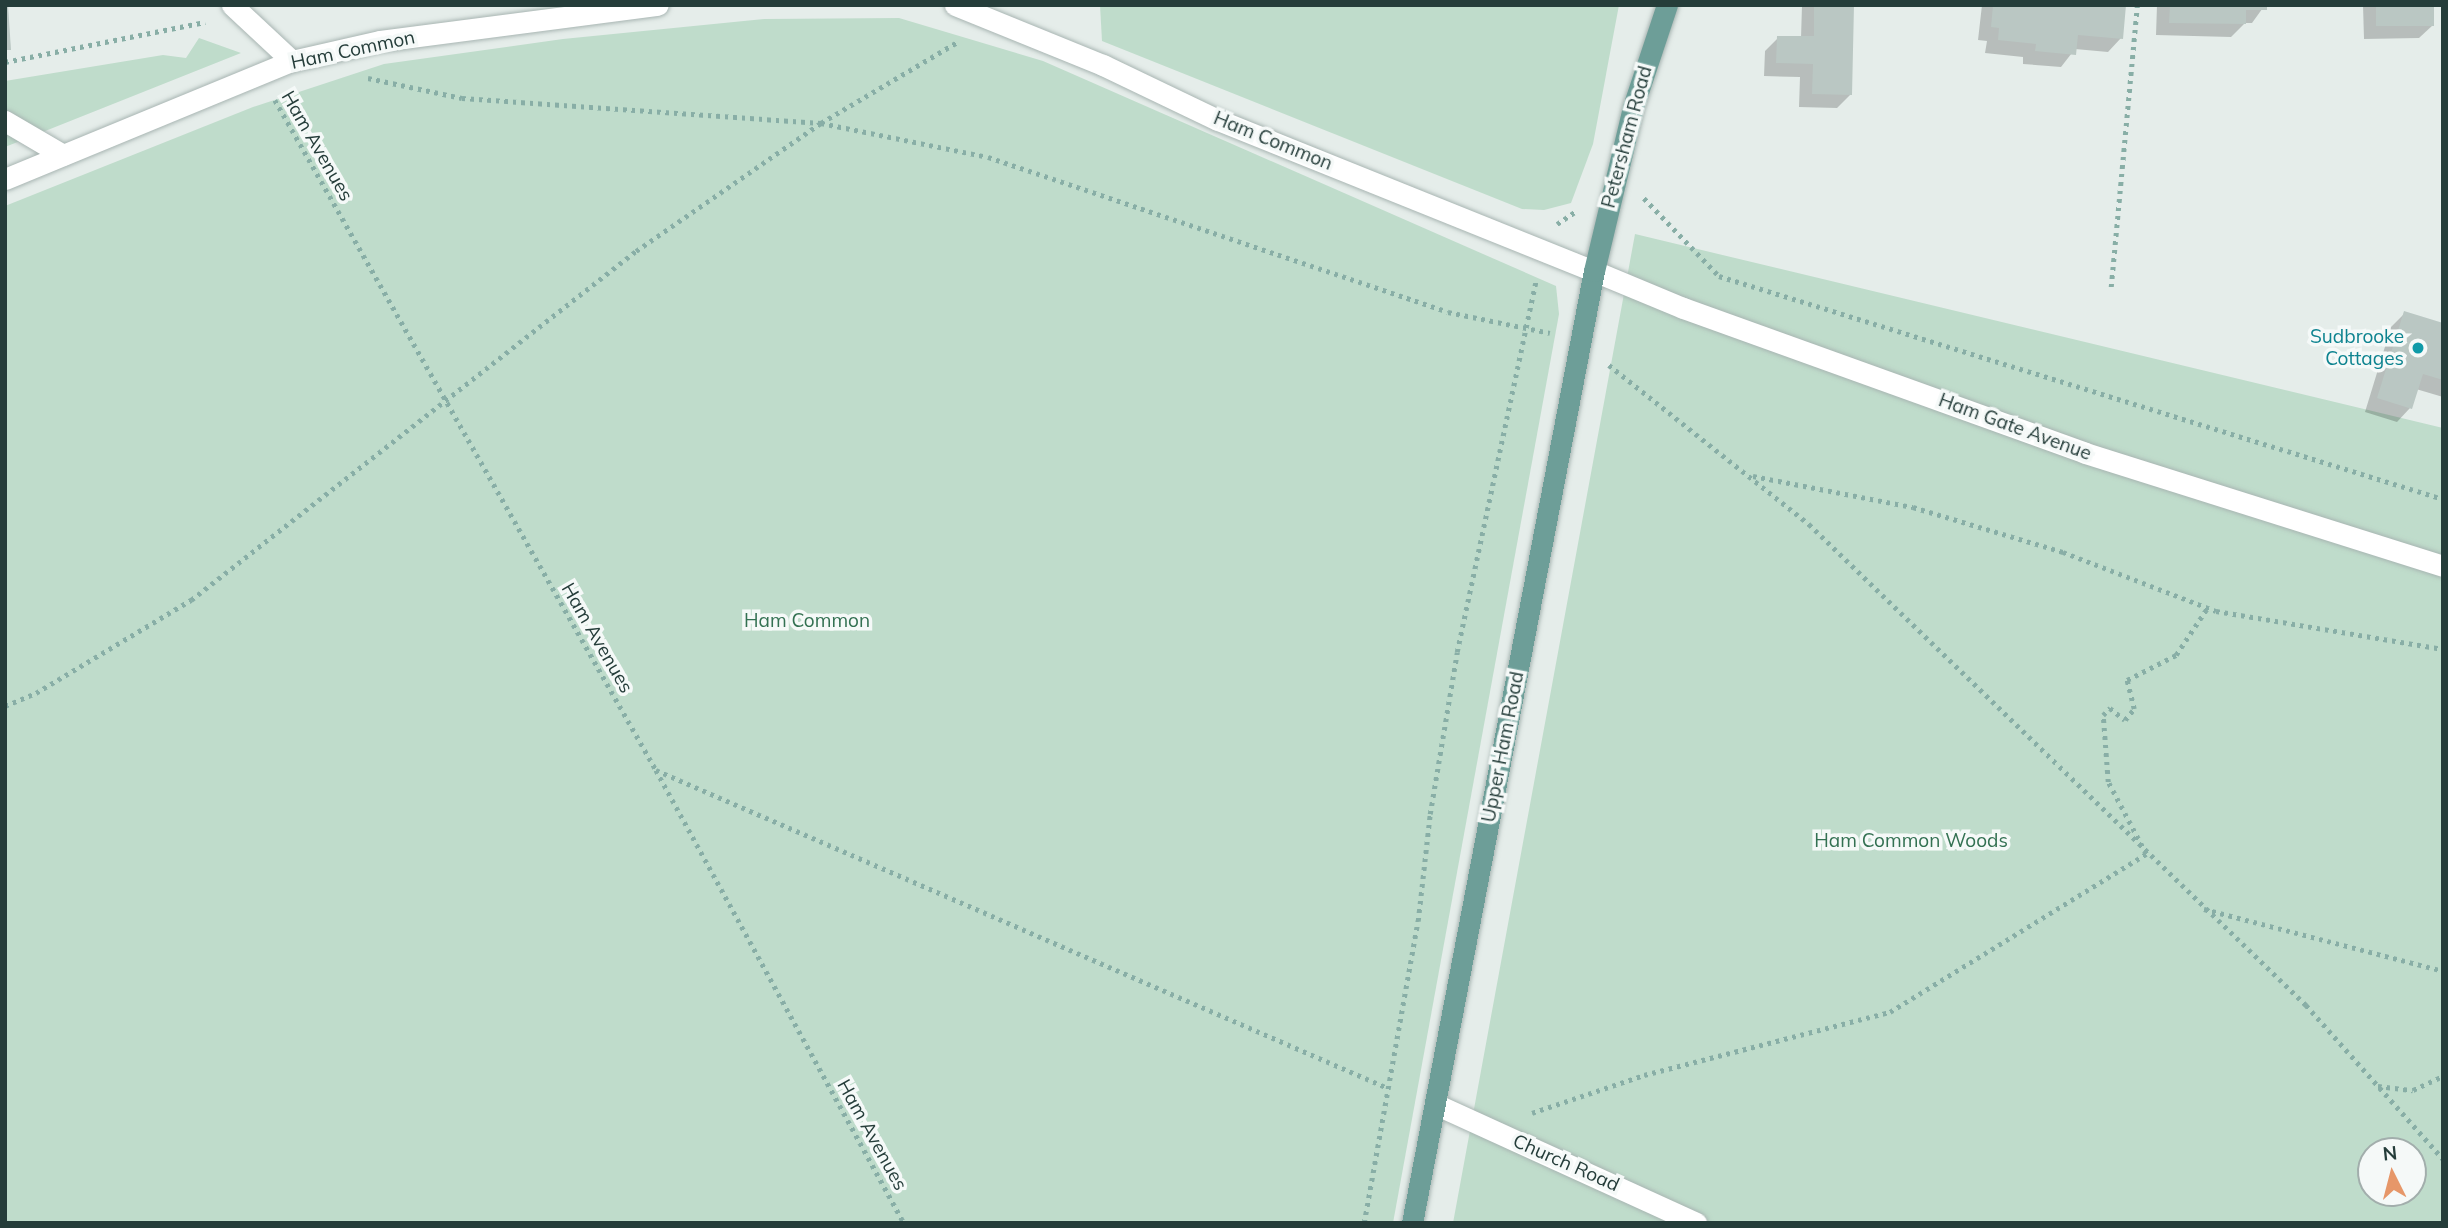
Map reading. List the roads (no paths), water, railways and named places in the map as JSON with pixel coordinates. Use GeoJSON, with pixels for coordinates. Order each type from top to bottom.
{"type":"FeatureCollection","features":[{"type":"Feature","properties":{"kind":"main road","name":"Petersham Road"},"geometry":{"type":"LineString","coordinates":[[1594,271],[1633,107],[1667,5]]}},
{"type":"Feature","properties":{"kind":"main road","name":"Upper Ham Road"},"geometry":{"type":"LineString","coordinates":[[1412,1223],[1594,271]]}},
{"type":"Feature","properties":{"kind":"street","name":"Ham Common"},"geometry":{"type":"LineString","coordinates":[[5,179],[259,72],[292,61],[380,41],[659,5]]}},
{"type":"Feature","properties":{"kind":"street","name":"Ham Common"},"geometry":{"type":"LineString","coordinates":[[955,5],[991,11],[1217,120],[1594,271]]}},
{"type":"Feature","properties":{"kind":"street"},"geometry":{"type":"LineString","coordinates":[[236,10],[292,61]]}},
{"type":"Feature","properties":{"kind":"street"},"geometry":{"type":"LineString","coordinates":[[5,121],[63,155]]}},
{"type":"Feature","properties":{"kind":"street","name":"Ham Gate Avenue"},"geometry":{"type":"LineString","coordinates":[[1594,271],[1683,308],[2085,453],[2443,566]]}},
{"type":"Feature","properties":{"kind":"street","name":"Church Road"},"geometry":{"type":"LineString","coordinates":[[1435,1104],[1696,1223]]}},
{"type":"Feature","properties":{"kind":"place","name":"Sudbrooke Cottages"},"geometry":{"type":"Point","coordinates":[2418,348]}},
{"type":"Feature","properties":{"kind":"park label","name":"Ham Common Woods"},"geometry":{"type":"Point","coordinates":[1911,841]}}]}
